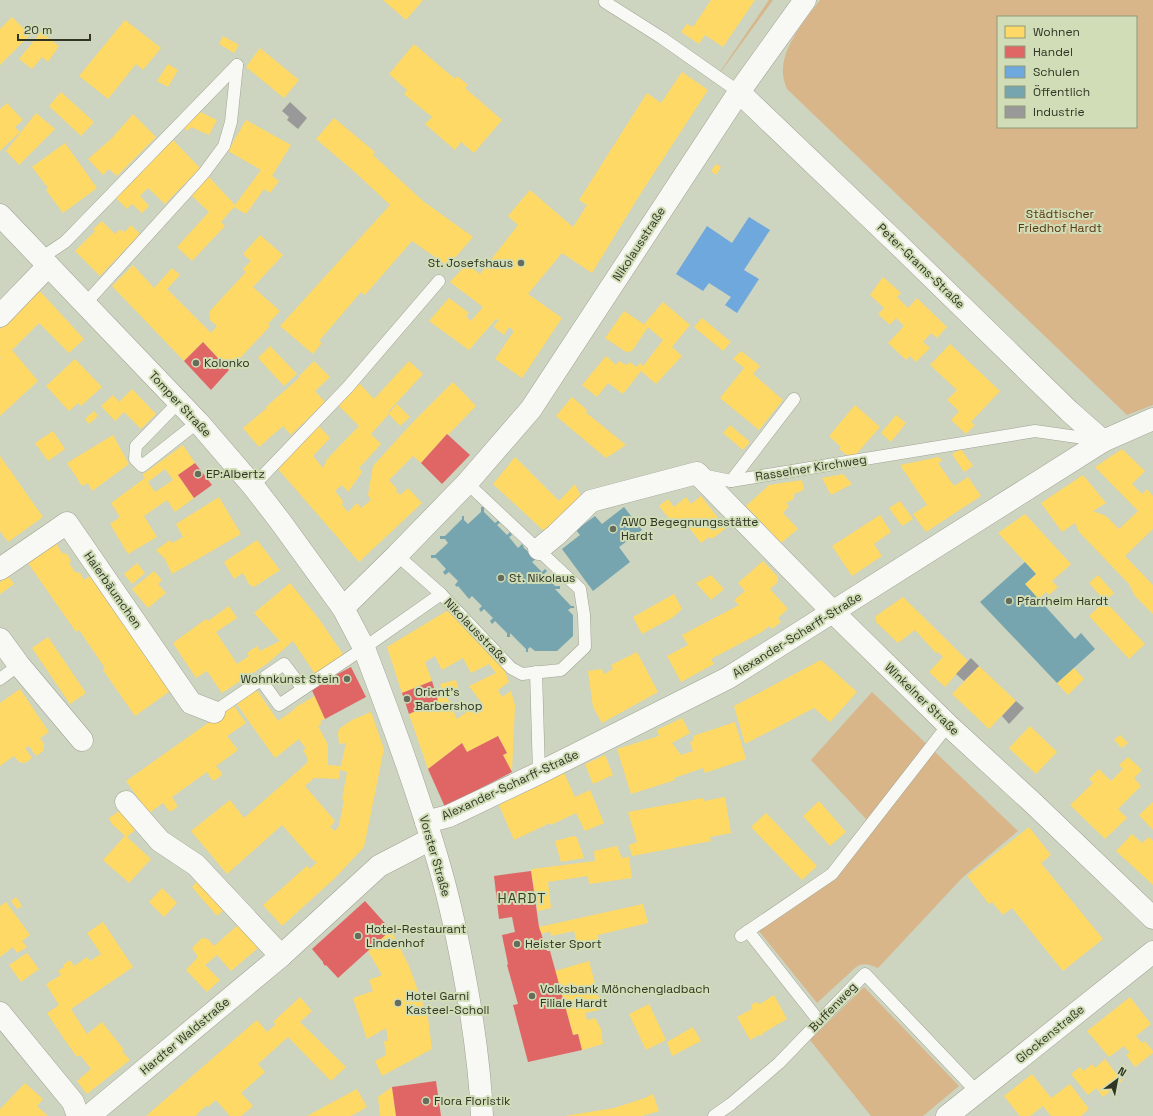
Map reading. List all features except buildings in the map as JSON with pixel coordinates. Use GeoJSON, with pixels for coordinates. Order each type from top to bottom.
{"type":"FeatureCollection","features":[{"type":"Feature","properties":{"kind":"street","name":"Nikolausstraße"},"geometry":{"type":"LineString","coordinates":[[343,608],[467,483],[531,409],[739,92],[805,0]]}},
{"type":"Feature","properties":{"kind":"street","name":"Peter-Grams-Straße"},"geometry":{"type":"LineString","coordinates":[[739,92],[1069,411],[1104,441]]}},
{"type":"Feature","properties":{"kind":"street","name":"Tomper Straße"},"geometry":{"type":"LineString","coordinates":[[0,215],[198,422],[253,486],[343,608]]}},
{"type":"Feature","properties":{"kind":"street"},"geometry":{"type":"LineString","coordinates":[[0,316],[44,262]]}},
{"type":"Feature","properties":{"kind":"street","name":"Alexander-Scharff-Straße"},"geometry":{"type":"LineString","coordinates":[[428,831],[449,816],[539,773],[728,678],[1104,441],[1153,419]]}},
{"type":"Feature","properties":{"kind":"street","name":"Winkelner Straße"},"geometry":{"type":"LineString","coordinates":[[697,474],[833,612],[948,725],[1033,803],[1153,918]]}},
{"type":"Feature","properties":{"kind":"street","name":"Rasselner Kirchweg"},"geometry":{"type":"LineString","coordinates":[[539,549],[556,535],[591,501],[697,474]]}},
{"type":"Feature","properties":{"kind":"street","name":"Haierbäumchen"},"geometry":{"type":"LineString","coordinates":[[0,569],[67,524],[191,703],[214,712]]}},
{"type":"Feature","properties":{"kind":"street","name":"Vorster Straße"},"geometry":{"type":"LineString","coordinates":[[343,608],[364,648],[406,758],[440,868],[456,932],[475,1034],[482,1116]]}},
{"type":"Feature","properties":{"kind":"street"},"geometry":{"type":"LineString","coordinates":[[0,639],[19,665],[82,740]]}},
{"type":"Feature","properties":{"kind":"street"},"geometry":{"type":"LineString","coordinates":[[126,802],[160,841],[196,865],[281,956]]}},
{"type":"Feature","properties":{"kind":"street","name":"Hardter Waldstraße"},"geometry":{"type":"LineString","coordinates":[[89,1116],[281,956],[379,866],[428,831]]}},
{"type":"Feature","properties":{"kind":"street","name":"Glockenstraße"},"geometry":{"type":"LineString","coordinates":[[947,1116],[1153,952]]}},
{"type":"Feature","properties":{"kind":"street"},"geometry":{"type":"LineString","coordinates":[[0,1013],[73,1102],[78,1116]]}},
{"type":"Feature","properties":{"kind":"lane"},"geometry":{"type":"LineString","coordinates":[[606,0],[605,2],[662,38],[739,92]]}},
{"type":"Feature","properties":{"kind":"lane"},"geometry":{"type":"LineString","coordinates":[[44,262],[237,65],[231,122],[224,146],[204,173],[84,304]]}},
{"type":"Feature","properties":{"kind":"lane"},"geometry":{"type":"LineString","coordinates":[[253,486],[348,387],[439,281]]}},
{"type":"Feature","properties":{"kind":"lane"},"geometry":{"type":"LineString","coordinates":[[731,481],[794,399]]}},
{"type":"Feature","properties":{"kind":"lane"},"geometry":{"type":"LineString","coordinates":[[179,402],[136,446],[134,459],[142,466],[198,422]]}},
{"type":"Feature","properties":{"kind":"lane","name":"Rasselner Kirchweg"},"geometry":{"type":"LineString","coordinates":[[697,474],[731,481],[1035,431],[1104,441]]}},
{"type":"Feature","properties":{"kind":"lane","name":"Nikolausstraße"},"geometry":{"type":"LineString","coordinates":[[397,555],[441,594],[512,668],[522,674],[560,670],[585,647],[584,615],[580,589],[467,483]]}},
{"type":"Feature","properties":{"kind":"lane"},"geometry":{"type":"LineString","coordinates":[[261,680],[279,705],[441,594]]}},
{"type":"Feature","properties":{"kind":"lane"},"geometry":{"type":"LineString","coordinates":[[214,712],[284,664],[303,689]]}},
{"type":"Feature","properties":{"kind":"lane"},"geometry":{"type":"LineString","coordinates":[[0,679],[19,665]]}},
{"type":"Feature","properties":{"kind":"lane"},"geometry":{"type":"LineString","coordinates":[[536,672],[539,773]]}},
{"type":"Feature","properties":{"kind":"lane"},"geometry":{"type":"LineString","coordinates":[[820,1021],[745,934],[832,874],[948,725]]}},
{"type":"Feature","properties":{"kind":"lane","name":"Buffenweg"},"geometry":{"type":"LineString","coordinates":[[714,1116],[731,1104],[779,1063],[865,974],[977,1092]]}},
{"type":"Feature","properties":{"kind":"green space"},"geometry":{"type":"Polygon","coordinates":[[[769,0],[773,0],[709,88],[769,0]]]}},
{"type":"Feature","properties":{"kind":"green space","name":"Städtischer Friedhof Hardt"},"geometry":{"type":"Polygon","coordinates":[[[820,0],[1153,0],[1153,405],[1127,415],[787,89],[783,77],[783,65],[786,53],[798,31],[820,0]]]}},
{"type":"Feature","properties":{"kind":"green space"},"geometry":{"type":"Polygon","coordinates":[[[872,692],[1018,831],[962,878],[878,968],[864,964],[859,965],[817,1003],[759,931],[830,882],[875,826],[867,820],[811,760],[872,692]]]}},
{"type":"Feature","properties":{"kind":"green space"},"geometry":{"type":"Polygon","coordinates":[[[864,987],[959,1086],[923,1116],[871,1116],[810,1040],[864,987]]]}},
{"type":"Feature","properties":{"kind":"place","name":"St. Josefshaus"},"geometry":{"type":"Point","coordinates":[521,263]}},
{"type":"Feature","properties":{"kind":"place","name":"Kolonko"},"geometry":{"type":"Point","coordinates":[196,363]}},
{"type":"Feature","properties":{"kind":"place","name":"EP:Albertz"},"geometry":{"type":"Point","coordinates":[198,474]}},
{"type":"Feature","properties":{"kind":"place","name":"AWO Begegnungsstätte Hardt"},"geometry":{"type":"Point","coordinates":[613,529]}},
{"type":"Feature","properties":{"kind":"place","name":"St. Nikolaus"},"geometry":{"type":"Point","coordinates":[501,578]}},
{"type":"Feature","properties":{"kind":"place","name":"Pfarrheim Hardt"},"geometry":{"type":"Point","coordinates":[1009,601]}},
{"type":"Feature","properties":{"kind":"place","name":"Wohnkunst Stein"},"geometry":{"type":"Point","coordinates":[347,679]}},
{"type":"Feature","properties":{"kind":"place","name":"Orient's Barbershop"},"geometry":{"type":"Point","coordinates":[407,699]}},
{"type":"Feature","properties":{"kind":"place","name":"Hotel-Restaurant Lindenhof"},"geometry":{"type":"Point","coordinates":[358,936]}},
{"type":"Feature","properties":{"kind":"place","name":"Heister Sport"},"geometry":{"type":"Point","coordinates":[517,944]}},
{"type":"Feature","properties":{"kind":"place","name":"Volksbank Mönchengladbach Filiale Hardt"},"geometry":{"type":"Point","coordinates":[532,996]}},
{"type":"Feature","properties":{"kind":"place","name":"Hotel Garni Kasteel-Scholl"},"geometry":{"type":"Point","coordinates":[398,1003]}},
{"type":"Feature","properties":{"kind":"place","name":"Flora Floristik"},"geometry":{"type":"Point","coordinates":[426,1101]}},
{"type":"Feature","properties":{"kind":"district","name":"HARDT"},"geometry":{"type":"Point","coordinates":[522,898]}}]}
